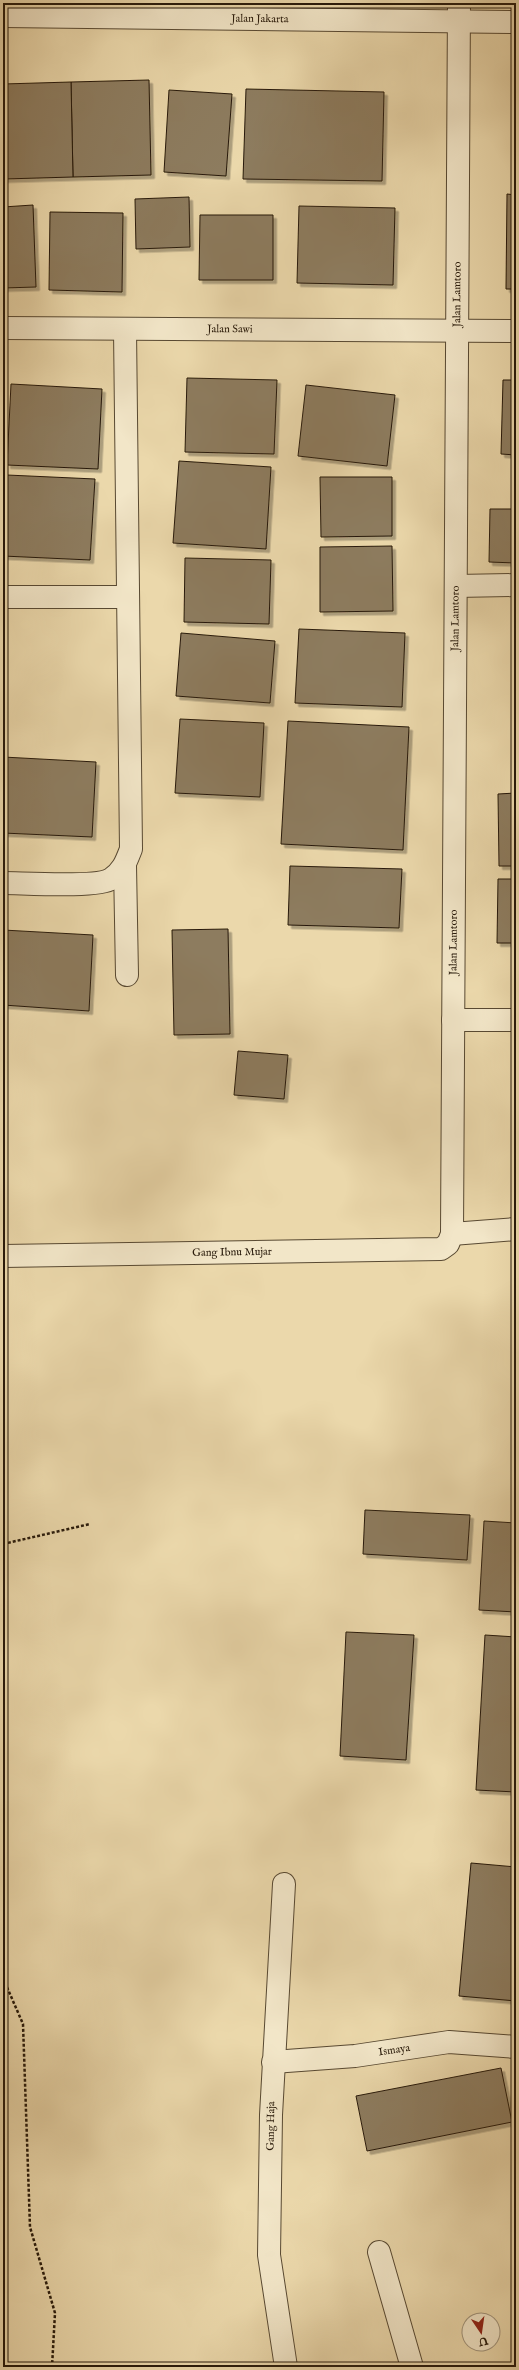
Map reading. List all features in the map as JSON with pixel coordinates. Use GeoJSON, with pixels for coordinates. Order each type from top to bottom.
{"type":"FeatureCollection","features":[{"type":"Feature","properties":{"kind":"street","name":"Jalan Jakarta"},"geometry":{"type":"LineString","coordinates":[[3,16],[459,12],[516,22]]}},
{"type":"Feature","properties":{"kind":"street","name":"Jalan Lamtoro"},"geometry":{"type":"LineString","coordinates":[[452,1234],[459,12]]}},
{"type":"Feature","properties":{"kind":"street","name":"Jalan Sawi"},"geometry":{"type":"LineString","coordinates":[[3,328],[125,330],[516,331]]}},
{"type":"Feature","properties":{"kind":"street"},"geometry":{"type":"LineString","coordinates":[[125,330],[131,849],[125,866],[127,975]]}},
{"type":"Feature","properties":{"kind":"street"},"geometry":{"type":"LineString","coordinates":[[456,586],[516,585]]}},
{"type":"Feature","properties":{"kind":"street"},"geometry":{"type":"LineString","coordinates":[[3,597],[128,597]]}},
{"type":"Feature","properties":{"kind":"street"},"geometry":{"type":"LineString","coordinates":[[3,883],[84,884],[109,880],[125,866]]}},
{"type":"Feature","properties":{"kind":"street"},"geometry":{"type":"LineString","coordinates":[[453,1020],[516,1020]]}},
{"type":"Feature","properties":{"kind":"street"},"geometry":{"type":"LineString","coordinates":[[452,1234],[516,1230]]}},
{"type":"Feature","properties":{"kind":"street","name":"Gang Ibnu Mujar"},"geometry":{"type":"LineString","coordinates":[[3,1256],[441,1249],[448,1244],[452,1234]]}},
{"type":"Feature","properties":{"kind":"street","name":"Gang Haja"},"geometry":{"type":"LineString","coordinates":[[284,1884],[273,2062],[269,2255],[286,2367]]}},
{"type":"Feature","properties":{"kind":"street","name":"Ismaya"},"geometry":{"type":"LineString","coordinates":[[273,2062],[355,2056],[449,2042],[516,2047]]}},
{"type":"Feature","properties":{"kind":"street"},"geometry":{"type":"LineString","coordinates":[[379,2252],[412,2367]]}},
{"type":"Feature","properties":{"kind":"path"},"geometry":{"type":"LineString","coordinates":[[3,1544],[90,1524]]}},
{"type":"Feature","properties":{"kind":"path"},"geometry":{"type":"LineString","coordinates":[[3,1978],[23,2024],[30,2227],[55,2314],[52,2367]]}},
{"type":"Feature","properties":{"kind":"building"},"geometry":{"type":"Polygon","coordinates":[[[149,80],[151,175],[73,177],[71,82],[149,80]]]}},
{"type":"Feature","properties":{"kind":"building"},"geometry":{"type":"Polygon","coordinates":[[[71,82],[73,177],[4,179],[3,84],[71,82]]]}},
{"type":"Feature","properties":{"kind":"building"},"geometry":{"type":"Polygon","coordinates":[[[246,89],[384,92],[382,181],[243,179],[246,89]]]}},
{"type":"Feature","properties":{"kind":"building"},"geometry":{"type":"Polygon","coordinates":[[[169,90],[232,94],[226,176],[164,172],[169,90]]]}},
{"type":"Feature","properties":{"kind":"building"},"geometry":{"type":"Polygon","coordinates":[[[507,194],[516,195],[516,289],[506,289],[507,194]]]}},
{"type":"Feature","properties":{"kind":"building"},"geometry":{"type":"Polygon","coordinates":[[[189,197],[190,247],[136,249],[135,199],[189,197]]]}},
{"type":"Feature","properties":{"kind":"building"},"geometry":{"type":"Polygon","coordinates":[[[33,205],[36,287],[3,288],[3,207],[33,205]]]}},
{"type":"Feature","properties":{"kind":"building"},"geometry":{"type":"Polygon","coordinates":[[[299,206],[395,208],[393,285],[297,283],[299,206]]]}},
{"type":"Feature","properties":{"kind":"building"},"geometry":{"type":"Polygon","coordinates":[[[50,212],[123,213],[122,292],[49,290],[50,212]]]}},
{"type":"Feature","properties":{"kind":"building"},"geometry":{"type":"Polygon","coordinates":[[[200,215],[273,215],[273,280],[199,280],[200,215]]]}},
{"type":"Feature","properties":{"kind":"building"},"geometry":{"type":"Polygon","coordinates":[[[187,378],[277,380],[274,454],[185,452],[187,378]]]}},
{"type":"Feature","properties":{"kind":"building"},"geometry":{"type":"Polygon","coordinates":[[[503,380],[516,380],[516,455],[501,454],[503,380]]]}},
{"type":"Feature","properties":{"kind":"building"},"geometry":{"type":"Polygon","coordinates":[[[11,384],[102,389],[98,469],[7,465],[11,384]]]}},
{"type":"Feature","properties":{"kind":"building"},"geometry":{"type":"Polygon","coordinates":[[[306,385],[395,395],[387,466],[298,456],[306,385]]]}},
{"type":"Feature","properties":{"kind":"building"},"geometry":{"type":"Polygon","coordinates":[[[179,461],[271,467],[266,549],[173,543],[179,461]]]}},
{"type":"Feature","properties":{"kind":"building"},"geometry":{"type":"Polygon","coordinates":[[[7,475],[95,479],[90,560],[3,556],[7,475]]]}},
{"type":"Feature","properties":{"kind":"building"},"geometry":{"type":"Polygon","coordinates":[[[320,477],[392,477],[392,536],[321,537],[320,477]]]}},
{"type":"Feature","properties":{"kind":"building"},"geometry":{"type":"Polygon","coordinates":[[[490,509],[516,509],[516,563],[489,562],[490,509]]]}},
{"type":"Feature","properties":{"kind":"building"},"geometry":{"type":"Polygon","coordinates":[[[392,546],[393,611],[320,612],[320,547],[392,546]]]}},
{"type":"Feature","properties":{"kind":"building"},"geometry":{"type":"Polygon","coordinates":[[[185,558],[271,560],[269,624],[184,622],[185,558]]]}},
{"type":"Feature","properties":{"kind":"building"},"geometry":{"type":"Polygon","coordinates":[[[513,625],[516,625],[516,698],[514,698],[513,625]]]}},
{"type":"Feature","properties":{"kind":"building"},"geometry":{"type":"Polygon","coordinates":[[[299,629],[405,633],[402,707],[295,703],[299,629]]]}},
{"type":"Feature","properties":{"kind":"building"},"geometry":{"type":"Polygon","coordinates":[[[181,633],[275,641],[270,703],[176,696],[181,633]]]}},
{"type":"Feature","properties":{"kind":"building"},"geometry":{"type":"Polygon","coordinates":[[[180,719],[264,723],[260,797],[175,793],[180,719]]]}},
{"type":"Feature","properties":{"kind":"building"},"geometry":{"type":"Polygon","coordinates":[[[512,720],[516,720],[516,782],[512,782],[512,720]]]}},
{"type":"Feature","properties":{"kind":"building"},"geometry":{"type":"Polygon","coordinates":[[[288,721],[409,727],[403,850],[281,844],[288,721]]]}},
{"type":"Feature","properties":{"kind":"building"},"geometry":{"type":"Polygon","coordinates":[[[3,757],[96,762],[92,837],[3,833],[3,757]]]}},
{"type":"Feature","properties":{"kind":"building"},"geometry":{"type":"Polygon","coordinates":[[[516,793],[516,866],[499,866],[498,794],[516,793]]]}},
{"type":"Feature","properties":{"kind":"building"},"geometry":{"type":"Polygon","coordinates":[[[290,866],[402,869],[399,928],[288,925],[290,866]]]}},
{"type":"Feature","properties":{"kind":"building"},"geometry":{"type":"Polygon","coordinates":[[[498,879],[516,879],[516,943],[497,943],[498,879]]]}},
{"type":"Feature","properties":{"kind":"building"},"geometry":{"type":"Polygon","coordinates":[[[228,929],[230,1034],[174,1035],[172,930],[228,929]]]}},
{"type":"Feature","properties":{"kind":"building"},"geometry":{"type":"Polygon","coordinates":[[[3,930],[93,935],[89,1011],[3,1005],[3,930]]]}},
{"type":"Feature","properties":{"kind":"building"},"geometry":{"type":"Polygon","coordinates":[[[238,1051],[288,1055],[284,1099],[234,1095],[238,1051]]]}},
{"type":"Feature","properties":{"kind":"building"},"geometry":{"type":"Polygon","coordinates":[[[365,1510],[470,1515],[467,1560],[363,1554],[365,1510]]]}},
{"type":"Feature","properties":{"kind":"building"},"geometry":{"type":"Polygon","coordinates":[[[484,1521],[516,1523],[516,1612],[479,1610],[484,1521]]]}},
{"type":"Feature","properties":{"kind":"building"},"geometry":{"type":"Polygon","coordinates":[[[346,1632],[414,1635],[406,1760],[340,1756],[346,1632]]]}},
{"type":"Feature","properties":{"kind":"building"},"geometry":{"type":"Polygon","coordinates":[[[485,1635],[516,1637],[516,1792],[476,1790],[485,1635]]]}},
{"type":"Feature","properties":{"kind":"building"},"geometry":{"type":"Polygon","coordinates":[[[471,1863],[516,1867],[516,2001],[459,1996],[471,1863]]]}},
{"type":"Feature","properties":{"kind":"building"},"geometry":{"type":"Polygon","coordinates":[[[501,2068],[512,2122],[367,2151],[356,2096],[501,2068]]]}}]}
